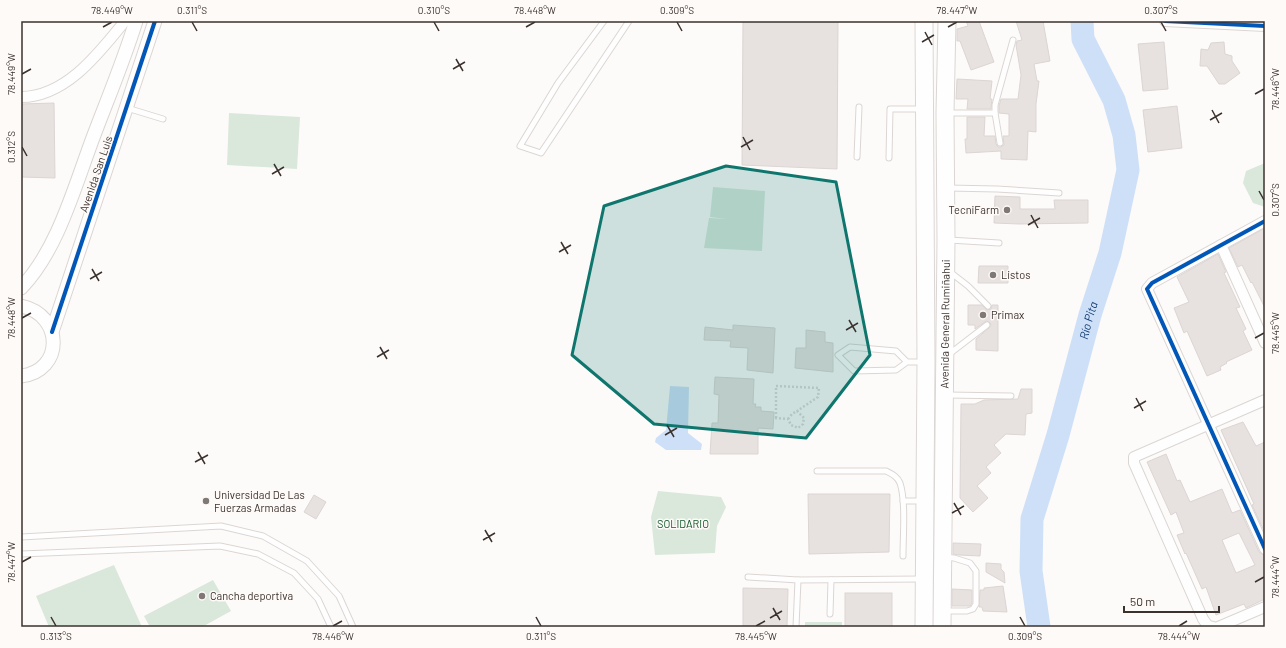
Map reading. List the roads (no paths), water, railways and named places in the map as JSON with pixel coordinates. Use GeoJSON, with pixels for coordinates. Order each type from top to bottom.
{"type":"FeatureCollection","features":[{"type":"Feature","properties":{"kind":"highway","name":"Avenida General Rumiñahui"},"geometry":{"type":"LineString","coordinates":[[924,21],[926,362],[924,627]]}},
{"type":"Feature","properties":{"kind":"highway","name":"Avenida General Rumiñahui"},"geometry":{"type":"LineString","coordinates":[[942,619],[946,240],[945,113],[947,21]]}},
{"type":"Feature","properties":{"kind":"street"},"geometry":{"type":"LineString","coordinates":[[21,97],[33,97],[59,87],[92,61],[126,21]]}},
{"type":"Feature","properties":{"kind":"street","name":"Avenida San Luis"},"geometry":{"type":"LineString","coordinates":[[21,288],[39,266],[62,221],[136,21]]}},
{"type":"Feature","properties":{"kind":"street","name":"Avenida San Luis"},"geometry":{"type":"LineString","coordinates":[[21,376],[28,375],[38,370],[46,363],[51,354],[54,343],[52,332],[155,21]]}},
{"type":"Feature","properties":{"kind":"street"},"geometry":{"type":"LineString","coordinates":[[1165,21],[1262,24]]}},
{"type":"Feature","properties":{"kind":"street"},"geometry":{"type":"LineString","coordinates":[[1265,221],[1152,283],[1147,289],[1265,549]]}},
{"type":"Feature","properties":{"kind":"street"},"geometry":{"type":"LineString","coordinates":[[1221,246],[1265,344]]}},
{"type":"Feature","properties":{"kind":"street"},"geometry":{"type":"LineString","coordinates":[[21,306],[30,308],[40,314],[48,322],[52,332]]}},
{"type":"Feature","properties":{"kind":"street"},"geometry":{"type":"LineString","coordinates":[[1213,627],[1208,626],[1203,619],[1134,463],[1134,457],[1265,400]]}},
{"type":"Feature","properties":{"kind":"street"},"geometry":{"type":"LineString","coordinates":[[1218,627],[1265,607]]}},
{"type":"Feature","properties":{"kind":"lane"},"geometry":{"type":"LineString","coordinates":[[604,21],[558,82],[520,146],[542,153],[629,21]]}},
{"type":"Feature","properties":{"kind":"lane"},"geometry":{"type":"LineString","coordinates":[[1000,143],[995,104],[1013,40]]}},
{"type":"Feature","properties":{"kind":"lane"},"geometry":{"type":"LineString","coordinates":[[857,156],[859,107]]}},
{"type":"Feature","properties":{"kind":"lane"},"geometry":{"type":"LineString","coordinates":[[127,108],[163,119]]}},
{"type":"Feature","properties":{"kind":"lane"},"geometry":{"type":"LineString","coordinates":[[889,158],[890,110],[925,109]]}},
{"type":"Feature","properties":{"kind":"lane"},"geometry":{"type":"LineString","coordinates":[[945,113],[995,113]]}},
{"type":"Feature","properties":{"kind":"lane"},"geometry":{"type":"LineString","coordinates":[[945,188],[997,189],[1059,193]]}},
{"type":"Feature","properties":{"kind":"lane"},"geometry":{"type":"LineString","coordinates":[[946,240],[999,243]]}},
{"type":"Feature","properties":{"kind":"lane"},"geometry":{"type":"LineString","coordinates":[[945,268],[968,286],[988,306]]}},
{"type":"Feature","properties":{"kind":"lane"},"geometry":{"type":"LineString","coordinates":[[944,358],[987,325]]}},
{"type":"Feature","properties":{"kind":"lane"},"geometry":{"type":"LineString","coordinates":[[907,362],[896,351],[850,347],[838,355],[854,372],[896,370],[907,362],[926,362]]}},
{"type":"Feature","properties":{"kind":"lane"},"geometry":{"type":"LineString","coordinates":[[944,395],[1011,396]]}},
{"type":"Feature","properties":{"kind":"lane"},"geometry":{"type":"LineString","coordinates":[[817,471],[886,471],[894,474],[900,482],[903,501],[903,556]]}},
{"type":"Feature","properties":{"kind":"lane"},"geometry":{"type":"LineString","coordinates":[[903,501],[925,502]]}},
{"type":"Feature","properties":{"kind":"lane"},"geometry":{"type":"LineString","coordinates":[[21,537],[221,526],[263,536],[307,561],[339,596],[353,627]]}},
{"type":"Feature","properties":{"kind":"lane"},"geometry":{"type":"LineString","coordinates":[[21,554],[220,546],[258,554],[294,573],[318,599],[331,627]]}},
{"type":"Feature","properties":{"kind":"lane"},"geometry":{"type":"LineString","coordinates":[[942,619],[973,609],[976,604],[976,571],[974,566],[970,563],[943,557]]}},
{"type":"Feature","properties":{"kind":"lane"},"geometry":{"type":"LineString","coordinates":[[748,577],[798,580],[925,579]]}},
{"type":"Feature","properties":{"kind":"lane"},"geometry":{"type":"LineString","coordinates":[[796,627],[798,580]]}},
{"type":"Feature","properties":{"kind":"lane"},"geometry":{"type":"LineString","coordinates":[[830,614],[831,580]]}},
{"type":"Feature","properties":{"kind":"water"},"geometry":{"type":"Polygon","coordinates":[[[670,386],[689,387],[688,433],[702,444],[701,450],[666,450],[655,442],[656,438],[666,430],[670,386]]]}},
{"type":"Feature","properties":{"kind":"waterway","name":"Río Pita"},"geometry":{"type":"LineString","coordinates":[[1039,627],[1031,571],[1032,519],[1058,435],[1090,315],[1110,253],[1128,170],[1124,135],[1114,100],[1083,39],[1082,21]]}},
{"type":"Feature","properties":{"kind":"place","name":"TecniFarm"},"geometry":{"type":"Point","coordinates":[1007,210]}},
{"type":"Feature","properties":{"kind":"place","name":"Listos"},"geometry":{"type":"Point","coordinates":[993,275]}},
{"type":"Feature","properties":{"kind":"place","name":"Primax"},"geometry":{"type":"Point","coordinates":[983,315]}},
{"type":"Feature","properties":{"kind":"place","name":"Universidad De Las Fuerzas Armadas"},"geometry":{"type":"Point","coordinates":[206,501]}},
{"type":"Feature","properties":{"kind":"place","name":"Cancha deportiva"},"geometry":{"type":"Point","coordinates":[202,596]}},
{"type":"Feature","properties":{"kind":"park label","name":"SOLIDARIO"},"geometry":{"type":"Point","coordinates":[683,524]}}]}
